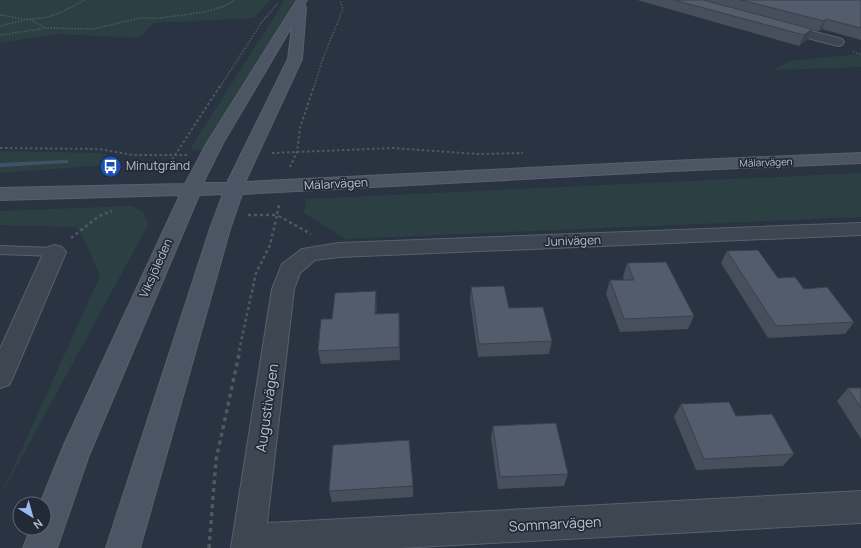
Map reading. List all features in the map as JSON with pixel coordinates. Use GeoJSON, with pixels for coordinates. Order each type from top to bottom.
{"type":"FeatureCollection","features":[{"type":"Feature","properties":{"kind":"main road","name":"Viksjöleden"},"geometry":{"type":"LineString","coordinates":[[123,548],[153,445],[237,181],[248,155],[295,59],[301,1]]}},
{"type":"Feature","properties":{"kind":"main road","name":"Viksjöleden"},"geometry":{"type":"LineString","coordinates":[[40,548],[74,455],[194,182],[208,155],[301,1]]}},
{"type":"Feature","properties":{"kind":"main road","name":"Mälarvägen"},"geometry":{"type":"LineString","coordinates":[[0,181],[194,182],[285,180],[861,158]]}},
{"type":"Feature","properties":{"kind":"main road","name":"Mälarvägen"},"geometry":{"type":"LineString","coordinates":[[0,194],[194,182]]}},
{"type":"Feature","properties":{"kind":"street"},"geometry":{"type":"LineString","coordinates":[[771,24],[838,42]]}},
{"type":"Feature","properties":{"kind":"street","name":"Junivägen"},"geometry":{"type":"LineString","coordinates":[[290,269],[309,254],[339,250],[861,229]]}},
{"type":"Feature","properties":{"kind":"street"},"geometry":{"type":"LineString","coordinates":[[1,374],[54,252]]}},
{"type":"Feature","properties":{"kind":"street","name":"Augustivägen"},"geometry":{"type":"LineString","coordinates":[[248,544],[283,288],[290,269]]}},
{"type":"Feature","properties":{"kind":"street","name":"Sommarvägen"},"geometry":{"type":"LineString","coordinates":[[248,544],[861,507]]}},
{"type":"Feature","properties":{"kind":"lane"},"geometry":{"type":"LineString","coordinates":[[0,250],[54,252]]}},
{"type":"Feature","properties":{"kind":"path"},"geometry":{"type":"LineString","coordinates":[[0,26],[48,16],[65,10],[84,0]]}},
{"type":"Feature","properties":{"kind":"path"},"geometry":{"type":"LineString","coordinates":[[0,35],[47,28],[93,29],[140,18],[161,18],[204,12],[224,6],[235,0]]}},
{"type":"Feature","properties":{"kind":"path"},"geometry":{"type":"LineString","coordinates":[[176,155],[262,22],[280,0]]}},
{"type":"Feature","properties":{"kind":"path"},"geometry":{"type":"LineString","coordinates":[[277,215],[285,180],[297,152],[302,120],[322,61],[343,9],[340,0]]}},
{"type":"Feature","properties":{"kind":"path"},"geometry":{"type":"LineString","coordinates":[[0,15],[29,19],[47,28]]}},
{"type":"Feature","properties":{"kind":"path"},"geometry":{"type":"LineString","coordinates":[[0,148],[99,149],[134,155],[208,155]]}},
{"type":"Feature","properties":{"kind":"path"},"geometry":{"type":"LineString","coordinates":[[248,155],[297,152]]}},
{"type":"Feature","properties":{"kind":"path"},"geometry":{"type":"LineString","coordinates":[[54,252],[99,216],[119,208]]}},
{"type":"Feature","properties":{"kind":"green space"},"geometry":{"type":"Polygon","coordinates":[[[0,0],[270,0],[254,18],[154,23],[139,38],[57,34],[0,43],[0,0]]]}},
{"type":"Feature","properties":{"kind":"green space"},"geometry":{"type":"Polygon","coordinates":[[[285,0],[295,0],[211,146],[202,150],[190,149],[285,0]]]}},
{"type":"Feature","properties":{"kind":"green space"},"geometry":{"type":"Polygon","coordinates":[[[861,54],[861,67],[774,70],[789,61],[861,54]]]}},
{"type":"Feature","properties":{"kind":"green space"},"geometry":{"type":"Polygon","coordinates":[[[0,151],[99,153],[116,157],[106,165],[0,173],[0,151]]]}},
{"type":"Feature","properties":{"kind":"green space"},"geometry":{"type":"Polygon","coordinates":[[[861,173],[861,217],[345,239],[304,213],[306,199],[861,173]]]}},
{"type":"Feature","properties":{"kind":"green space"},"geometry":{"type":"Polygon","coordinates":[[[132,206],[144,213],[148,225],[0,497],[100,276],[83,236],[76,227],[0,225],[0,211],[132,206]]]}},
{"type":"Feature","properties":{"kind":"building"},"geometry":{"type":"Polygon","coordinates":[[[674,0],[703,0],[812,29],[804,35],[674,0]]]}},
{"type":"Feature","properties":{"kind":"building"},"geometry":{"type":"Polygon","coordinates":[[[741,0],[861,0],[861,28],[826,19],[824,21],[741,0]]]}},
{"type":"Feature","properties":{"kind":"building"},"geometry":{"type":"Polygon","coordinates":[[[758,250],[778,278],[795,277],[804,289],[827,287],[854,322],[776,326],[727,251],[758,250]]]}},
{"type":"Feature","properties":{"kind":"building"},"geometry":{"type":"Polygon","coordinates":[[[666,262],[694,316],[624,319],[610,280],[634,280],[627,263],[666,262]]]}},
{"type":"Feature","properties":{"kind":"building"},"geometry":{"type":"Polygon","coordinates":[[[504,286],[509,308],[543,307],[552,341],[479,344],[471,287],[504,286]]]}},
{"type":"Feature","properties":{"kind":"building"},"geometry":{"type":"Polygon","coordinates":[[[376,291],[375,314],[399,313],[399,347],[318,351],[321,319],[332,319],[335,293],[376,291]]]}},
{"type":"Feature","properties":{"kind":"building"},"geometry":{"type":"Polygon","coordinates":[[[848,388],[861,388],[861,408],[848,388]]]}},
{"type":"Feature","properties":{"kind":"building"},"geometry":{"type":"Polygon","coordinates":[[[729,402],[736,416],[772,414],[794,454],[704,459],[681,404],[729,402]]]}},
{"type":"Feature","properties":{"kind":"building"},"geometry":{"type":"Polygon","coordinates":[[[556,423],[568,474],[500,477],[493,426],[556,423]]]}},
{"type":"Feature","properties":{"kind":"building"},"geometry":{"type":"Polygon","coordinates":[[[409,440],[413,486],[329,491],[333,445],[409,440]]]}},
{"type":"Feature","properties":{"kind":"waterway"},"geometry":{"type":"LineString","coordinates":[[0,165],[66,162]]}},
{"type":"Feature","properties":{"kind":"place","name":"Minutgränd"},"geometry":{"type":"Point","coordinates":[110,166]}}]}
